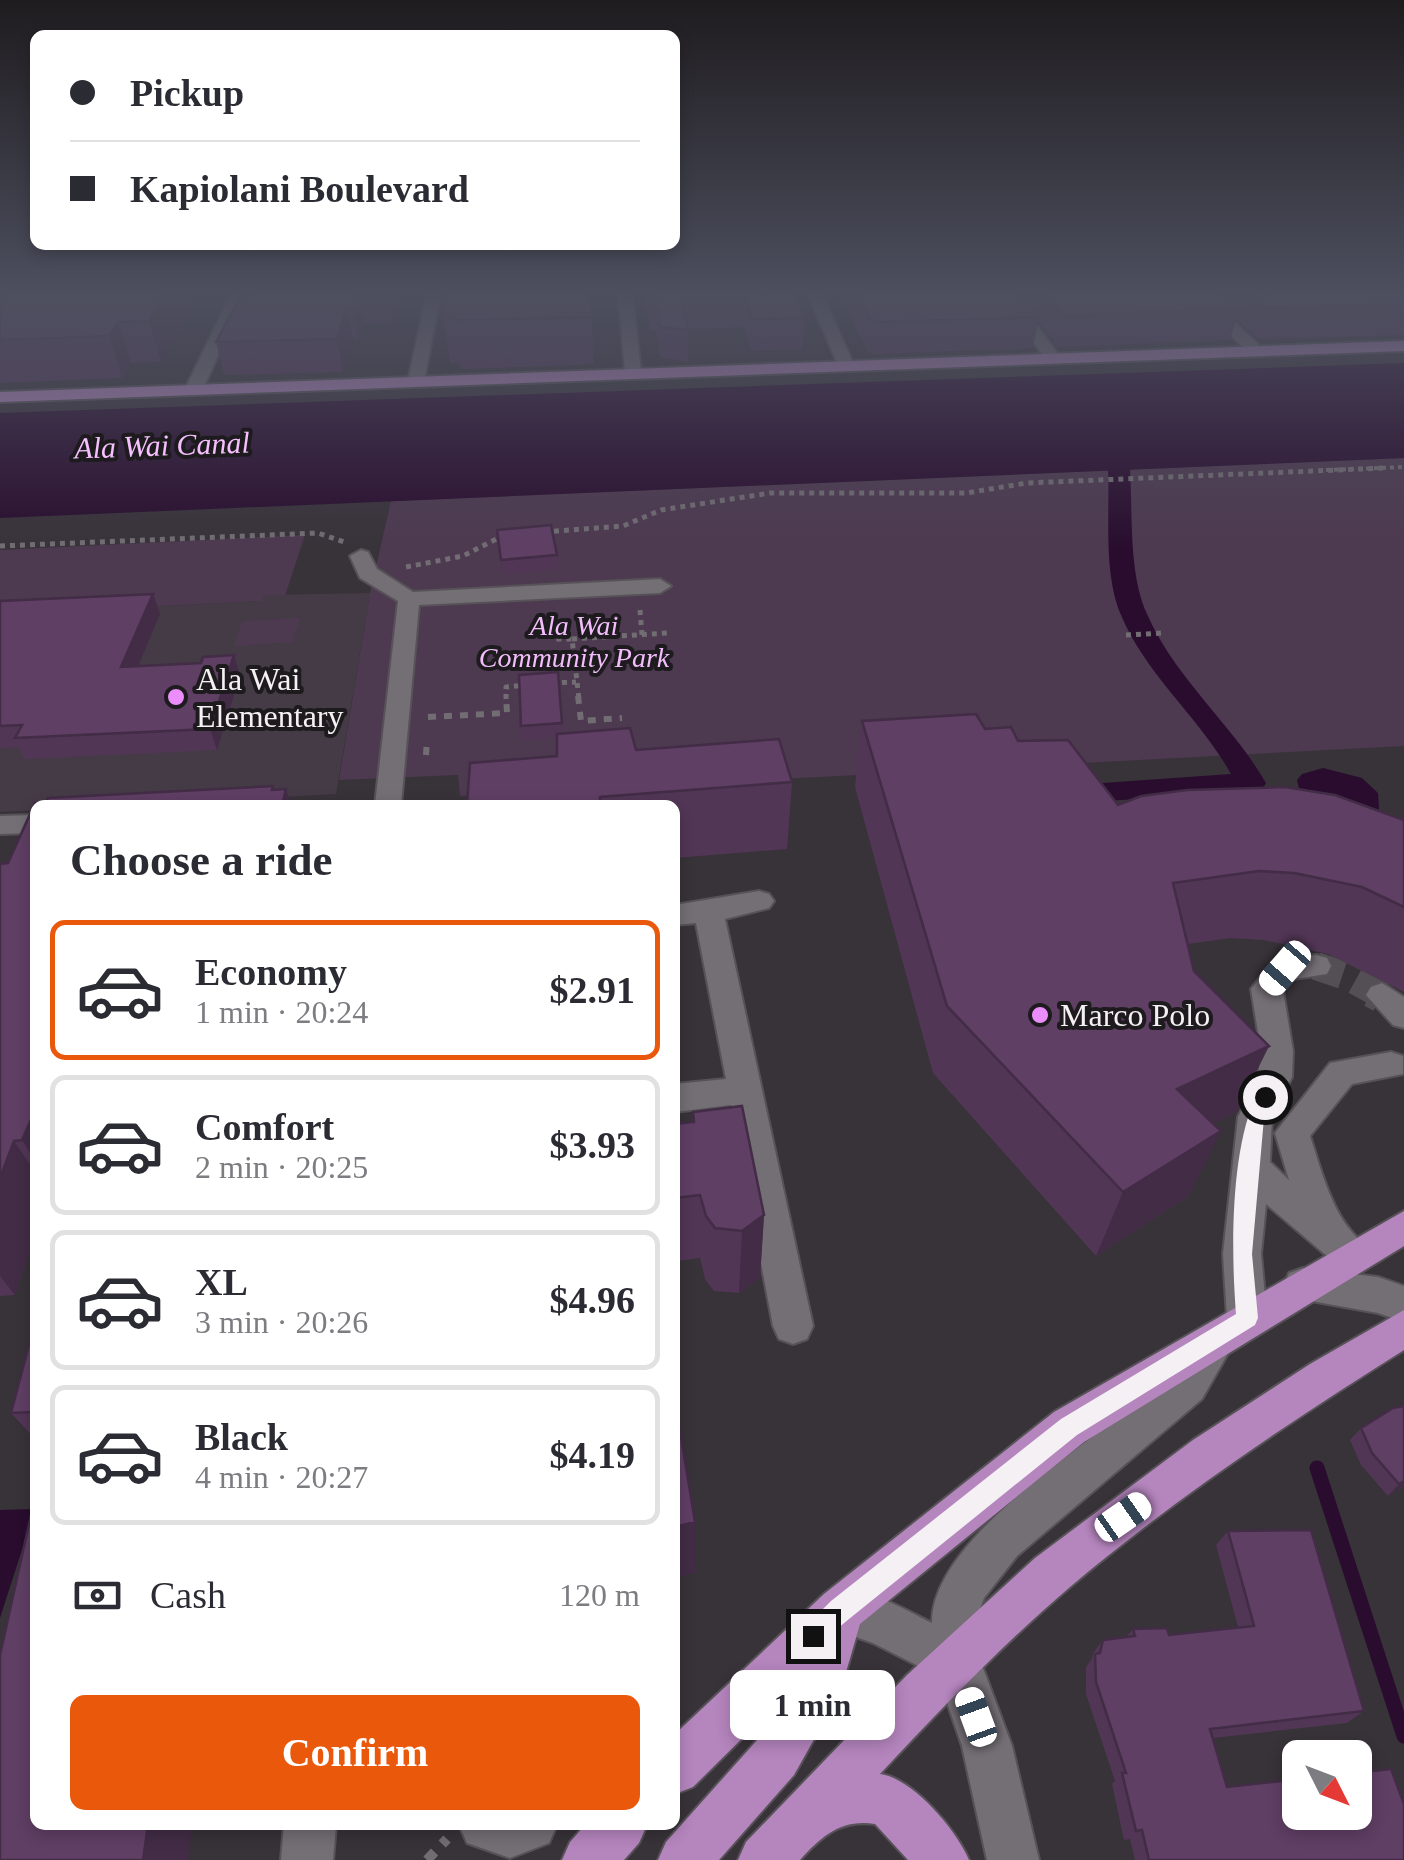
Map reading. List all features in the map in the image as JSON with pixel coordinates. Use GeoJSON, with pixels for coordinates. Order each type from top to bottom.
{"type":"FeatureCollection","features":[{"type":"Feature","properties":{"kind":"main road"},"geometry":{"type":"LineString","coordinates":[[0,397],[469,379]]}},
{"type":"Feature","properties":{"kind":"main road"},"geometry":{"type":"LineString","coordinates":[[680,1764],[840,1610],[1069,1427],[1304,1285],[1345,1248],[1404,1227]]}},
{"type":"Feature","properties":{"kind":"main road"},"geometry":{"type":"LineString","coordinates":[[764,1860],[956,1660],[1095,1538],[1295,1395],[1404,1328]]}},
{"type":"Feature","properties":{"kind":"main road"},"geometry":{"type":"LineString","coordinates":[[684,1860],[776,1757],[823,1676],[840,1610]]}},
{"type":"Feature","properties":{"kind":"main road"},"geometry":{"type":"LineString","coordinates":[[808,1814],[856,1796],[888,1800],[944,1860]]}},
{"type":"Feature","properties":{"kind":"main road"},"geometry":{"type":"LineString","coordinates":[[588,1860],[616,1830]]}},
{"type":"Feature","properties":{"kind":"street"},"geometry":{"type":"LineString","coordinates":[[194,390],[199,379]]}},
{"type":"Feature","properties":{"kind":"street"},"geometry":{"type":"LineString","coordinates":[[361,556],[368,573],[409,599],[660,586]]}},
{"type":"Feature","properties":{"kind":"street"},"geometry":{"type":"LineString","coordinates":[[389,800],[409,599]]}},
{"type":"Feature","properties":{"kind":"street"},"geometry":{"type":"LineString","coordinates":[[759,901],[692,914],[745,1090],[793,1326]]}},
{"type":"Feature","properties":{"kind":"street"},"geometry":{"type":"LineString","coordinates":[[1013,1860],[987,1746],[956,1660],[955,1615],[965,1585],[982,1561],[1078,1473],[1188,1384],[1233,1326],[1252,1168],[1254,1118],[1275,1077],[1277,1051],[1267,989],[1285,968],[1316,966]]}},
{"type":"Feature","properties":{"kind":"street"},"geometry":{"type":"LineString","coordinates":[[1345,1248],[1308,1184],[1292,1133],[1342,1072],[1400,1062]]}},
{"type":"Feature","properties":{"kind":"street"},"geometry":{"type":"LineString","coordinates":[[680,1097],[745,1090]]}},
{"type":"Feature","properties":{"kind":"street"},"geometry":{"type":"LineString","coordinates":[[1252,1168],[1306,1219],[1345,1248]]}},
{"type":"Feature","properties":{"kind":"street"},"geometry":{"type":"LineString","coordinates":[[1304,1285],[1378,1295],[1404,1304]]}},
{"type":"Feature","properties":{"kind":"street"},"geometry":{"type":"LineString","coordinates":[[840,1610],[896,1629],[956,1660]]}},
{"type":"Feature","properties":{"kind":"street"},"geometry":{"type":"LineString","coordinates":[[307,1860],[310,1830]]}},
{"type":"Feature","properties":{"kind":"street"},"geometry":{"type":"LineString","coordinates":[[468,1830],[516,1830]]}},
{"type":"Feature","properties":{"kind":"path"},"geometry":{"type":"LineString","coordinates":[[527,532],[622,526],[661,510],[770,493],[966,493],[1027,483],[1404,466]]}},
{"type":"Feature","properties":{"kind":"path"},"geometry":{"type":"LineString","coordinates":[[0,546],[318,533],[347,542],[378,565],[416,566],[463,556],[509,533]]}},
{"type":"Feature","properties":{"kind":"path"},"geometry":{"type":"LineString","coordinates":[[532,607],[555,638],[668,634]]}},
{"type":"Feature","properties":{"kind":"path"},"geometry":{"type":"LineString","coordinates":[[1126,635],[1163,633]]}},
{"type":"Feature","properties":{"kind":"path"},"geometry":{"type":"LineString","coordinates":[[572,640],[581,721],[622,718]]}},
{"type":"Feature","properties":{"kind":"path"},"geometry":{"type":"LineString","coordinates":[[428,698],[428,717],[507,714],[506,687],[576,682]]}},
{"type":"Feature","properties":{"kind":"path"},"geometry":{"type":"LineString","coordinates":[[426,755],[427,736]]}},
{"type":"Feature","properties":{"kind":"path"},"geometry":{"type":"LineString","coordinates":[[427,1860],[468,1830]]}},
{"type":"Feature","properties":{"kind":"shaded area","name":"Ala Wai Elementary"},"geometry":{"type":"Polygon","coordinates":[[[370,593],[336,794],[226,800],[30,800],[30,810],[0,812],[0,614],[261,601],[264,595],[370,593]]]}},
{"type":"Feature","properties":{"kind":"green space","name":"Ala Wai Community Park"},"geometry":{"type":"Polygon","coordinates":[[[1404,458],[1404,746],[460,796],[458,775],[339,780],[370,593],[391,501],[1404,458]]]}},
{"type":"Feature","properties":{"kind":"green space"},"geometry":{"type":"Polygon","coordinates":[[[305,535],[285,596],[264,595],[262,601],[0,614],[0,550],[305,535]]]}},
{"type":"Feature","properties":{"kind":"green space"},"geometry":{"type":"Polygon","coordinates":[[[300,618],[293,642],[234,646],[242,621],[300,618]]]}},
{"type":"Feature","properties":{"kind":"water","name":"Ala Wai Canal"},"geometry":{"type":"Polygon","coordinates":[[[960,379],[1404,379],[1404,458],[0,518],[0,413],[960,379]]]}},
{"type":"Feature","properties":{"kind":"water"},"geometry":{"type":"Polygon","coordinates":[[[1323,768],[1362,778],[1378,793],[1379,809],[1372,814],[1301,797],[1297,780],[1302,774],[1323,768]]]}},
{"type":"Feature","properties":{"kind":"water"},"geometry":{"type":"Polygon","coordinates":[[[30,1509],[30,1525],[0,1618],[0,1510],[30,1509]]]}},
{"type":"Feature","properties":{"kind":"building"},"geometry":{"type":"Polygon","coordinates":[[[551,525],[557,555],[501,560],[497,530],[551,525]]]}},
{"type":"Feature","properties":{"kind":"building"},"geometry":{"type":"Polygon","coordinates":[[[153,594],[121,667],[201,663],[203,657],[234,655],[210,729],[15,738],[22,725],[0,726],[0,601],[153,594]]]}},
{"type":"Feature","properties":{"kind":"building"},"geometry":{"type":"Polygon","coordinates":[[[558,672],[562,723],[521,726],[519,675],[558,672]]]}},
{"type":"Feature","properties":{"kind":"building","name":"Marco Polo"},"geometry":{"type":"Polygon","coordinates":[[[976,714],[985,729],[1011,727],[1018,741],[1068,740],[1118,805],[1141,796],[1187,790],[1285,787],[1335,795],[1404,820],[1404,907],[1362,887],[1294,873],[1259,871],[1173,883],[1194,971],[1269,1046],[1177,1089],[1221,1131],[1123,1192],[947,1006],[862,721],[976,714]]]}},
{"type":"Feature","properties":{"kind":"building"},"geometry":{"type":"Polygon","coordinates":[[[630,728],[636,750],[779,739],[792,782],[600,800],[467,800],[470,763],[557,756],[557,734],[630,728]]]}},
{"type":"Feature","properties":{"kind":"building"},"geometry":{"type":"Polygon","coordinates":[[[273,786],[272,790],[286,789],[283,800],[48,798],[273,786]]]}},
{"type":"Feature","properties":{"kind":"building"},"geometry":{"type":"Polygon","coordinates":[[[30,814],[30,1122],[22,1140],[14,1141],[0,1178],[0,864],[8,863],[30,814]]]}},
{"type":"Feature","properties":{"kind":"building"},"geometry":{"type":"Polygon","coordinates":[[[742,1106],[764,1215],[742,1231],[715,1228],[706,1216],[700,1195],[680,1197],[680,1123],[694,1122],[693,1112],[742,1106]]]}},
{"type":"Feature","properties":{"kind":"building"},"geometry":{"type":"Polygon","coordinates":[[[30,1341],[30,1412],[11,1413],[30,1341]]]}},
{"type":"Feature","properties":{"kind":"building"},"geometry":{"type":"Polygon","coordinates":[[[1404,1406],[1404,1481],[1399,1484],[1372,1453],[1361,1428],[1393,1408],[1404,1406]]]}},
{"type":"Feature","properties":{"kind":"building"},"geometry":{"type":"Polygon","coordinates":[[[680,1430],[695,1522],[680,1526],[680,1430]]]}},
{"type":"Feature","properties":{"kind":"building"},"geometry":{"type":"Polygon","coordinates":[[[30,1520],[30,1830],[147,1830],[143,1860],[0,1860],[0,1655],[30,1520]]]}},
{"type":"Feature","properties":{"kind":"building"},"geometry":{"type":"Polygon","coordinates":[[[1311,1530],[1364,1711],[1210,1729],[1227,1787],[1282,1781],[1282,1830],[1372,1830],[1372,1771],[1391,1769],[1404,1804],[1404,1860],[1149,1860],[1142,1830],[1136,1831],[1122,1773],[1126,1773],[1096,1682],[1095,1654],[1100,1653],[1103,1640],[1135,1636],[1133,1629],[1167,1628],[1169,1635],[1254,1626],[1228,1531],[1311,1530]]]}},
{"type":"Feature","properties":{"kind":"waterway"},"geometry":{"type":"LineString","coordinates":[[1089,814],[1085,792],[1251,783],[1224,740],[1159,658],[1133,613],[1125,565],[1119,469]]}},
{"type":"Feature","properties":{"kind":"waterway"},"geometry":{"type":"LineString","coordinates":[[1317,1468],[1404,1736]]}},
{"type":"Feature","properties":{"kind":"tunnel"},"geometry":{"type":"LineString","coordinates":[[1316,966],[1349,977],[1378,993]]}},
{"type":"Feature","properties":{"kind":"tunnel"},"geometry":{"type":"LineString","coordinates":[[1373,990],[1382,995]]}},
{"type":"Feature","properties":{"kind":"place","name":"Ala Wai Elementary"},"geometry":{"type":"Point","coordinates":[176,697]}},
{"type":"Feature","properties":{"kind":"place","name":"Marco Polo"},"geometry":{"type":"Point","coordinates":[1040,1015]}},
{"type":"Feature","properties":{"kind":"route"},"geometry":{"type":"LineString","coordinates":[[813,1636],[840,1610],[1069,1427],[1247,1318],[1242,1254],[1254,1118],[1265,1097]]}}]}
